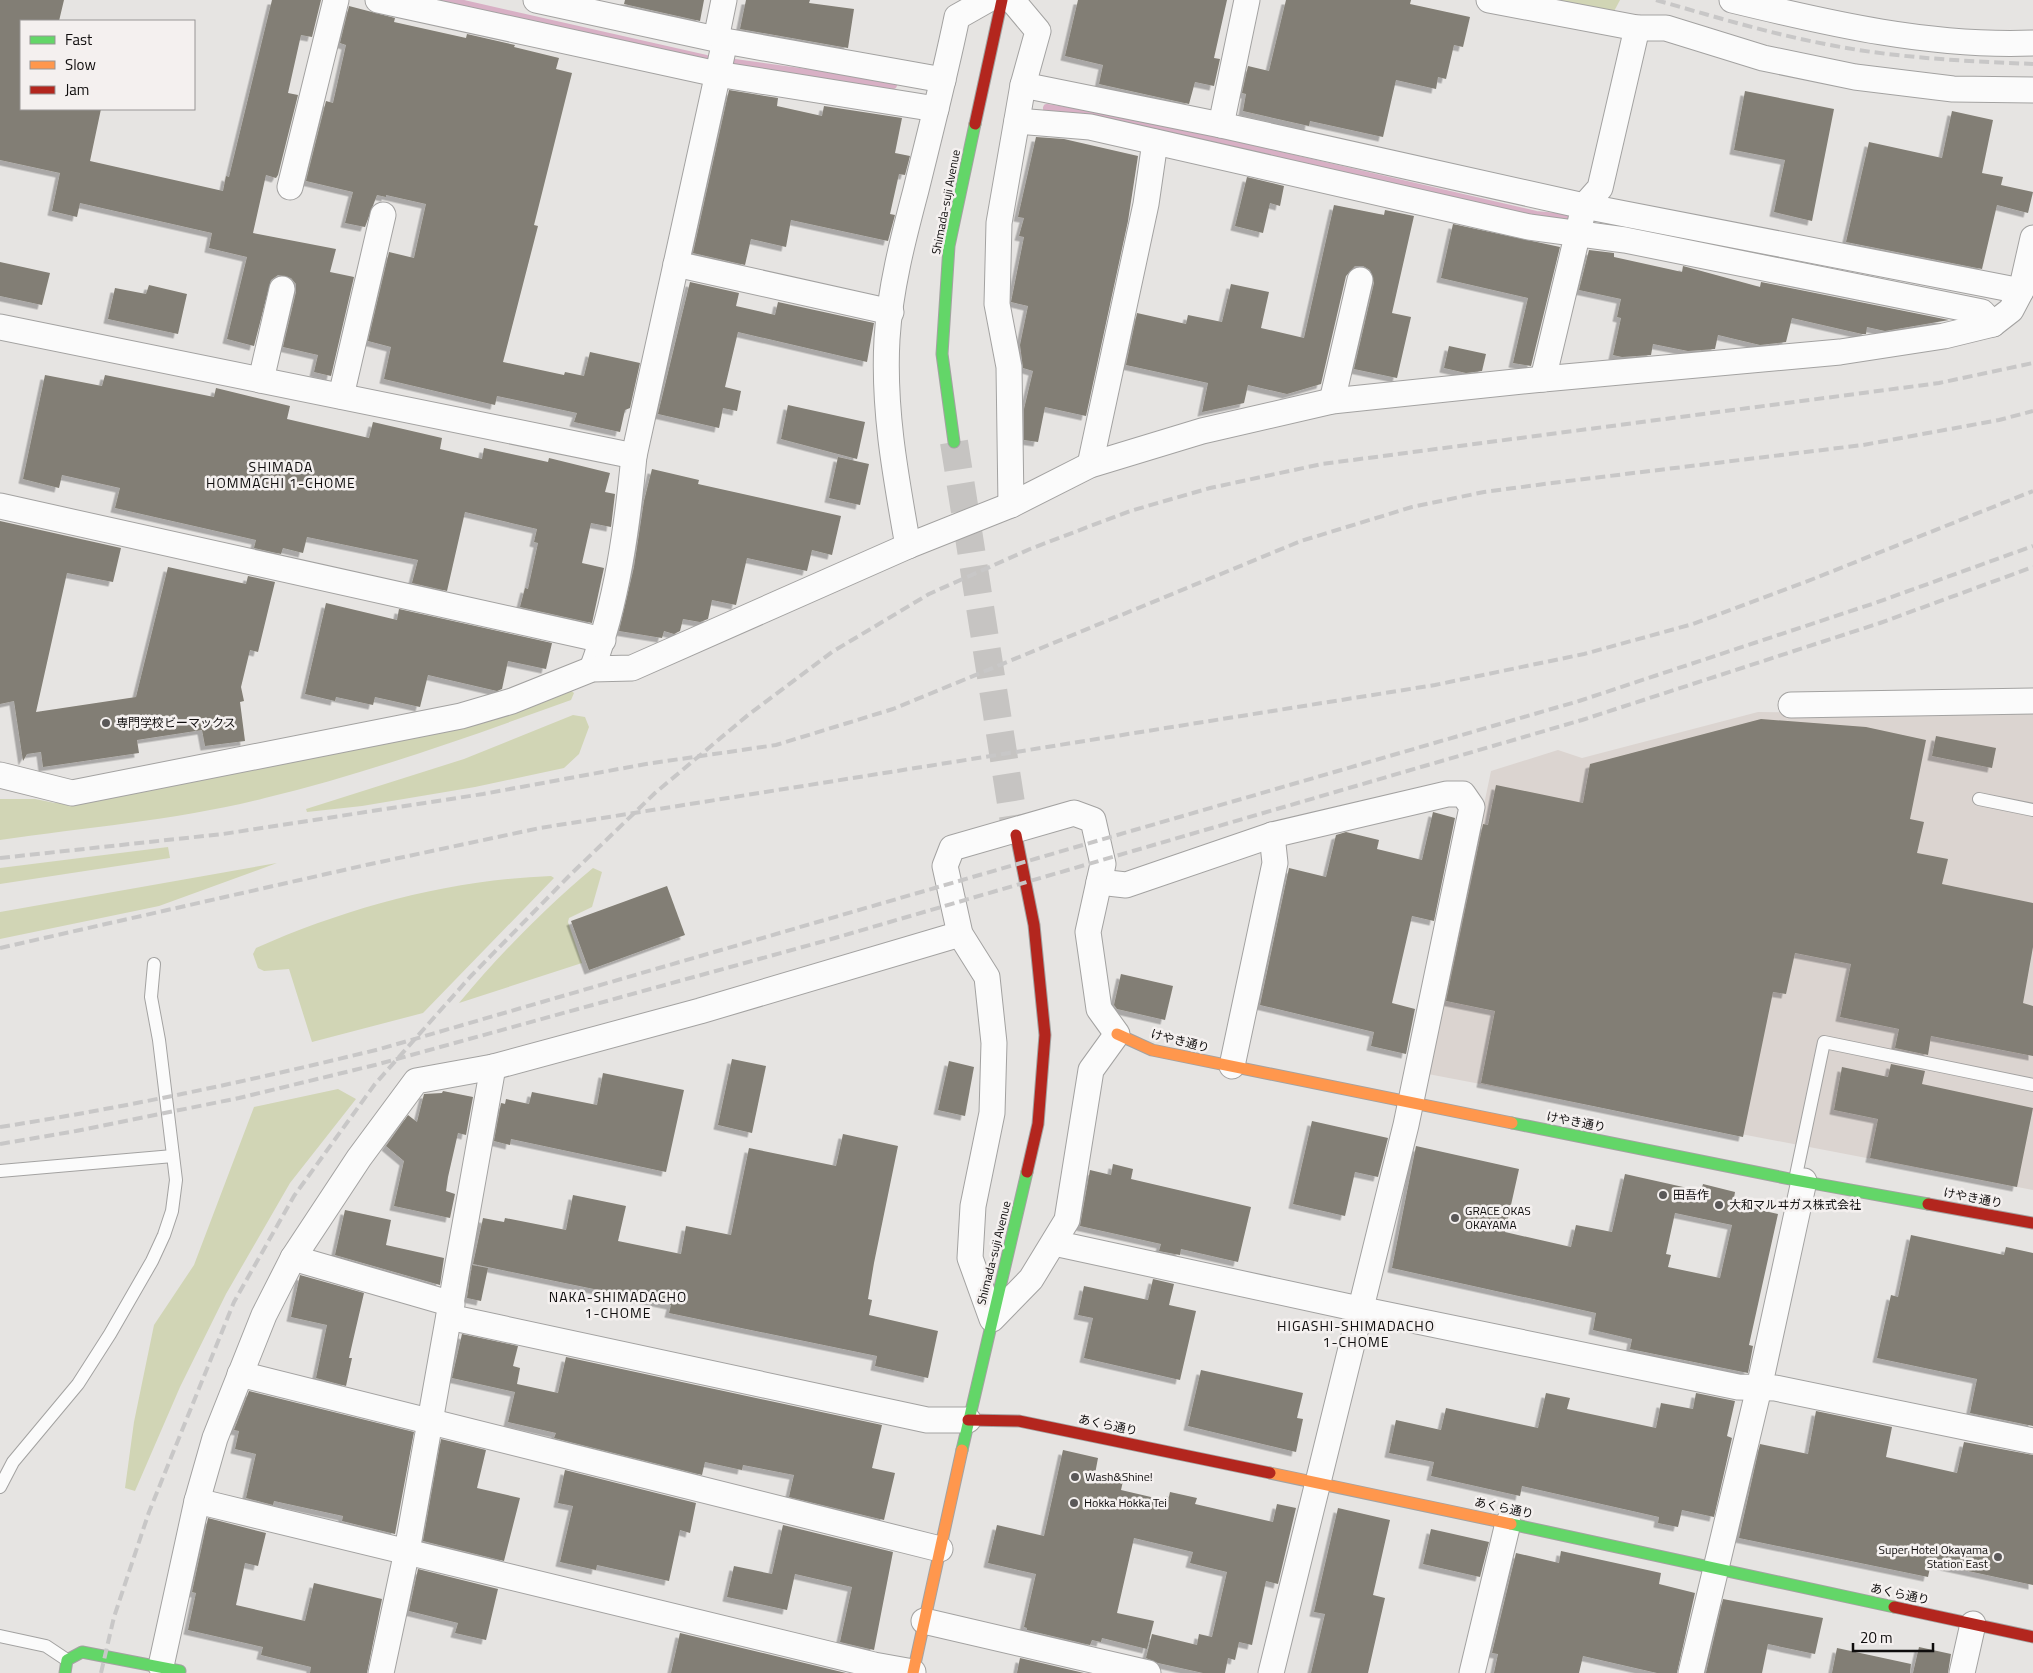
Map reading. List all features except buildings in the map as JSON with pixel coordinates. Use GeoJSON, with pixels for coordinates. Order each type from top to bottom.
{"type":"FeatureCollection","features":[{"type":"Feature","properties":{"kind":"street"},"geometry":{"type":"LineString","coordinates":[[290,187],[336,0]]}},
{"type":"Feature","properties":{"kind":"street"},"geometry":{"type":"LineString","coordinates":[[378,0],[720,55],[943,80]]}},
{"type":"Feature","properties":{"kind":"street"},"geometry":{"type":"LineString","coordinates":[[536,0],[720,55],[936,109]]}},
{"type":"Feature","properties":{"kind":"street"},"geometry":{"type":"LineString","coordinates":[[592,669],[603,640],[627,523],[634,456],[720,55],[724,0]]}},
{"type":"Feature","properties":{"kind":"street"},"geometry":{"type":"LineString","coordinates":[[908,546],[889,436],[887,340],[891,312],[900,250],[957,17],[987,0]]}},
{"type":"Feature","properties":{"kind":"street","name":"Shimada-suji Avenue"},"geometry":{"type":"LineString","coordinates":[[954,442],[942,354],[949,246],[1002,0]]}},
{"type":"Feature","properties":{"kind":"street"},"geometry":{"type":"LineString","coordinates":[[1011,505],[1009,367],[997,304],[1000,223],[1017,120],[1038,31],[1012,0]]}},
{"type":"Feature","properties":{"kind":"street"},"geometry":{"type":"LineString","coordinates":[[1221,125],[1247,0]]}},
{"type":"Feature","properties":{"kind":"street"},"geometry":{"type":"LineString","coordinates":[[1489,0],[1637,28],[1666,28],[1763,58],[1855,77],[1953,89],[2033,90]]}},
{"type":"Feature","properties":{"kind":"street"},"geometry":{"type":"LineString","coordinates":[[1732,0],[1804,18],[1901,37],[2010,44],[2033,43]]}},
{"type":"Feature","properties":{"kind":"street"},"geometry":{"type":"LineString","coordinates":[[1543,379],[1581,219],[1600,188],[1637,28]]}},
{"type":"Feature","properties":{"kind":"street"},"geometry":{"type":"LineString","coordinates":[[1024,85],[1221,125],[1581,219],[1982,312],[2011,306]]}},
{"type":"Feature","properties":{"kind":"street"},"geometry":{"type":"LineString","coordinates":[[1017,120],[1090,128],[1529,227],[1581,219],[2011,306]]}},
{"type":"Feature","properties":{"kind":"street"},"geometry":{"type":"LineString","coordinates":[[1090,465],[1146,204],[1155,142]]}},
{"type":"Feature","properties":{"kind":"street"},"geometry":{"type":"LineString","coordinates":[[341,396],[383,215]]}},
{"type":"Feature","properties":{"kind":"street"},"geometry":{"type":"LineString","coordinates":[[0,775],[72,793],[461,716],[512,701],[592,669],[632,668],[908,546],[1011,505],[1090,465],[1202,431],[1332,401],[1543,379],[1840,352],[1944,336],[2011,306],[2033,238]]}},
{"type":"Feature","properties":{"kind":"street"},"geometry":{"type":"LineString","coordinates":[[676,264],[891,312]]}},
{"type":"Feature","properties":{"kind":"street"},"geometry":{"type":"LineString","coordinates":[[1332,401],[1360,280]]}},
{"type":"Feature","properties":{"kind":"street"},"geometry":{"type":"LineString","coordinates":[[261,380],[282,289]]}},
{"type":"Feature","properties":{"kind":"street"},"geometry":{"type":"LineString","coordinates":[[0,327],[634,456]]}},
{"type":"Feature","properties":{"kind":"street"},"geometry":{"type":"LineString","coordinates":[[0,506],[603,640]]}},
{"type":"Feature","properties":{"kind":"street"},"geometry":{"type":"LineString","coordinates":[[1791,704],[2033,700]]}},
{"type":"Feature","properties":{"kind":"street"},"geometry":{"type":"LineString","coordinates":[[1099,882],[1126,885],[1272,836],[1447,794],[1463,794],[1472,807],[1411,1103],[1360,1309],[1320,1483],[1271,1673]]}},
{"type":"Feature","properties":{"kind":"street"},"geometry":{"type":"LineString","coordinates":[[1074,814],[1092,820],[1103,864],[1088,932],[1099,1009],[1117,1034],[1091,1070],[1067,1220],[1031,1279],[992,1319],[970,1258],[973,1206],[992,1113],[994,1043],[987,977],[960,934],[945,866],[952,848],[1074,814]]}},
{"type":"Feature","properties":{"kind":"street","name":"Shimada-suji Avenue"},"geometry":{"type":"LineString","coordinates":[[913,1673],[968,1420],[1038,1124],[1045,1035],[1034,925],[1016,835]]}},
{"type":"Feature","properties":{"kind":"street"},"geometry":{"type":"LineString","coordinates":[[1232,1066],[1274,863],[1272,836]]}},
{"type":"Feature","properties":{"kind":"street"},"geometry":{"type":"LineString","coordinates":[[65,1673],[67,1660],[82,1652],[178,1671],[197,1501],[215,1438],[240,1374],[264,1315],[293,1258],[359,1158],[416,1081],[494,1066],[700,1012],[960,934]]}},
{"type":"Feature","properties":{"kind":"street","name":"けやき通り"},"geometry":{"type":"LineString","coordinates":[[1117,1034],[1152,1050],[1800,1180],[2033,1223]]}},
{"type":"Feature","properties":{"kind":"street"},"geometry":{"type":"LineString","coordinates":[[381,1673],[407,1550],[494,1066]]}},
{"type":"Feature","properties":{"kind":"street"},"geometry":{"type":"LineString","coordinates":[[1691,1673],[1758,1388],[1800,1180]]}},
{"type":"Feature","properties":{"kind":"street"},"geometry":{"type":"LineString","coordinates":[[1054,1242],[1360,1309],[1738,1386],[1775,1388],[2033,1441]]}},
{"type":"Feature","properties":{"kind":"street"},"geometry":{"type":"LineString","coordinates":[[293,1258],[451,1311],[927,1420],[968,1420]]}},
{"type":"Feature","properties":{"kind":"street"},"geometry":{"type":"LineString","coordinates":[[240,1374],[940,1549]]}},
{"type":"Feature","properties":{"kind":"street","name":"あくら通り"},"geometry":{"type":"LineString","coordinates":[[968,1420],[1019,1421],[1508,1523],[2033,1637]]}},
{"type":"Feature","properties":{"kind":"street"},"geometry":{"type":"LineString","coordinates":[[197,1501],[913,1673]]}},
{"type":"Feature","properties":{"kind":"street"},"geometry":{"type":"LineString","coordinates":[[1472,1673],[1508,1523]]}},
{"type":"Feature","properties":{"kind":"street"},"geometry":{"type":"LineString","coordinates":[[924,1621],[1148,1673]]}},
{"type":"Feature","properties":{"kind":"street"},"geometry":{"type":"LineString","coordinates":[[1962,1673],[1973,1624]]}},
{"type":"Feature","properties":{"kind":"lane"},"geometry":{"type":"LineString","coordinates":[[1979,799],[2033,810]]}},
{"type":"Feature","properties":{"kind":"lane"},"geometry":{"type":"LineString","coordinates":[[0,1487],[13,1462],[78,1384],[110,1334],[152,1261],[172,1211],[176,1180],[159,1040],[151,997],[154,964]]}},
{"type":"Feature","properties":{"kind":"lane"},"geometry":{"type":"LineString","coordinates":[[1800,1180],[1824,1042],[2033,1085]]}},
{"type":"Feature","properties":{"kind":"lane"},"geometry":{"type":"LineString","coordinates":[[0,1171],[174,1156]]}},
{"type":"Feature","properties":{"kind":"lane"},"geometry":{"type":"LineString","coordinates":[[0,1459],[13,1462]]}},
{"type":"Feature","properties":{"kind":"lane"},"geometry":{"type":"LineString","coordinates":[[0,1636],[46,1646],[67,1660]]}},
{"type":"Feature","properties":{"kind":"shaded area"},"geometry":{"type":"Polygon","coordinates":[[[2033,710],[2033,1190],[1428,1074],[1491,771],[1558,750],[1582,758],[1758,712],[1877,714],[2033,710]]]}},
{"type":"Feature","properties":{"kind":"green space"},"geometry":{"type":"Polygon","coordinates":[[[1527,0],[1620,0],[1611,17],[1527,0]]]}},
{"type":"Feature","properties":{"kind":"green space"},"geometry":{"type":"Polygon","coordinates":[[[569,689],[574,693],[571,700],[420,753],[304,788],[233,806],[200,812],[0,840],[0,799],[35,799],[55,803],[110,793],[569,689]]]}},
{"type":"Feature","properties":{"kind":"green space"},"geometry":{"type":"Polygon","coordinates":[[[573,715],[585,717],[589,727],[579,754],[564,768],[475,787],[362,806],[307,812],[306,809],[464,759],[573,715]]]}},
{"type":"Feature","properties":{"kind":"green space"},"geometry":{"type":"Polygon","coordinates":[[[168,847],[170,858],[0,884],[0,868],[168,847]]]}},
{"type":"Feature","properties":{"kind":"green space"},"geometry":{"type":"Polygon","coordinates":[[[277,863],[159,906],[0,939],[0,912],[277,863]]]}},
{"type":"Feature","properties":{"kind":"green space"},"geometry":{"type":"Polygon","coordinates":[[[593,868],[602,872],[592,907],[569,918],[568,922],[582,963],[459,1003],[523,932],[593,868]]]}},
{"type":"Feature","properties":{"kind":"green space"},"geometry":{"type":"Polygon","coordinates":[[[551,876],[554,878],[423,1013],[312,1042],[289,969],[264,971],[258,968],[253,954],[256,948],[291,933],[363,908],[400,898],[475,883],[551,876]]]}},
{"type":"Feature","properties":{"kind":"green space"},"geometry":{"type":"Polygon","coordinates":[[[338,1089],[356,1099],[290,1183],[226,1294],[180,1387],[135,1491],[125,1488],[134,1422],[154,1325],[194,1265],[254,1107],[338,1089]]]}},
{"type":"Feature","properties":{"kind":"waterway"},"geometry":{"type":"LineString","coordinates":[[446,0],[706,59],[893,85]]}},
{"type":"Feature","properties":{"kind":"waterway"},"geometry":{"type":"LineString","coordinates":[[1047,108],[1134,122],[1536,215],[1577,219]]}},
{"type":"Feature","properties":{"kind":"tunnel"},"geometry":{"type":"LineString","coordinates":[[954,442],[1016,835]]}},
{"type":"Feature","properties":{"kind":"railway"},"geometry":{"type":"LineString","coordinates":[[1656,0],[1804,40],[1851,49],[1929,58],[2033,64]]}},
{"type":"Feature","properties":{"kind":"railway"},"geometry":{"type":"LineString","coordinates":[[101,1673],[114,1617],[149,1512],[234,1302],[294,1196],[375,1084],[470,977],[570,875],[655,793],[748,715],[832,652],[929,594],[1030,549],[1130,511],[1210,488],[1322,464],[1939,383],[2033,363]]}},
{"type":"Feature","properties":{"kind":"railway"},"geometry":{"type":"LineString","coordinates":[[0,858],[223,834],[483,794],[646,764],[776,745],[893,709],[1301,541],[1412,507],[1484,492],[1863,445],[1999,420],[2033,411]]}},
{"type":"Feature","properties":{"kind":"railway"},"geometry":{"type":"LineString","coordinates":[[0,948],[366,865],[540,828],[1435,685],[1584,654],[1693,624],[1813,579],[2033,491]]}},
{"type":"Feature","properties":{"kind":"railway"},"geometry":{"type":"LineString","coordinates":[[0,1127],[96,1111],[191,1092],[380,1049],[1579,701],[1875,603],[2033,546]]}},
{"type":"Feature","properties":{"kind":"railway"},"geometry":{"type":"LineString","coordinates":[[0,1144],[76,1131],[239,1098],[375,1065],[828,940],[1582,720],[1880,623],[2033,567]]}},
{"type":"Feature","properties":{"kind":"traffic: fast"},"geometry":{"type":"LineString","coordinates":[[954,442],[942,354],[949,246],[975,124]]}},
{"type":"Feature","properties":{"kind":"traffic: fast"},"geometry":{"type":"LineString","coordinates":[[1512,1123],[1795,1180],[1928,1204]]}},
{"type":"Feature","properties":{"kind":"traffic: fast"},"geometry":{"type":"LineString","coordinates":[[962,1450],[1027,1172]]}},
{"type":"Feature","properties":{"kind":"traffic: fast"},"geometry":{"type":"LineString","coordinates":[[1511,1524],[1894,1607]]}},
{"type":"Feature","properties":{"kind":"traffic: fast"},"geometry":{"type":"LineString","coordinates":[[65,1673],[67,1660],[82,1652],[180,1671]]}},
{"type":"Feature","properties":{"kind":"traffic: slow"},"geometry":{"type":"LineString","coordinates":[[1117,1034],[1152,1050],[1512,1123]]}},
{"type":"Feature","properties":{"kind":"traffic: slow"},"geometry":{"type":"LineString","coordinates":[[913,1673],[962,1450]]}},
{"type":"Feature","properties":{"kind":"traffic: slow"},"geometry":{"type":"LineString","coordinates":[[1270,1473],[1511,1524]]}},
{"type":"Feature","properties":{"kind":"traffic: jam"},"geometry":{"type":"LineString","coordinates":[[975,124],[1002,0]]}},
{"type":"Feature","properties":{"kind":"traffic: jam"},"geometry":{"type":"LineString","coordinates":[[1016,835],[1034,925],[1045,1035],[1038,1124],[1027,1172]]}},
{"type":"Feature","properties":{"kind":"traffic: jam"},"geometry":{"type":"LineString","coordinates":[[1928,1204],[2033,1223]]}},
{"type":"Feature","properties":{"kind":"traffic: jam"},"geometry":{"type":"LineString","coordinates":[[968,1420],[1019,1421],[1270,1473]]}},
{"type":"Feature","properties":{"kind":"traffic: jam"},"geometry":{"type":"LineString","coordinates":[[1894,1607],[2033,1637]]}},
{"type":"Feature","properties":{"kind":"place","name":"専門学校ビーマックス"},"geometry":{"type":"Point","coordinates":[106,723]}},
{"type":"Feature","properties":{"kind":"place","name":"田吾作"},"geometry":{"type":"Point","coordinates":[1663,1195]}},
{"type":"Feature","properties":{"kind":"place","name":"大和マルヰガス株式会社"},"geometry":{"type":"Point","coordinates":[1719,1205]}},
{"type":"Feature","properties":{"kind":"place","name":"GRACE OKAS OKAYAMA"},"geometry":{"type":"Point","coordinates":[1455,1218]}},
{"type":"Feature","properties":{"kind":"place","name":"Wash&Shine!"},"geometry":{"type":"Point","coordinates":[1075,1477]}},
{"type":"Feature","properties":{"kind":"place","name":"Hokka Hokka Tei"},"geometry":{"type":"Point","coordinates":[1074,1503]}},
{"type":"Feature","properties":{"kind":"place","name":"Super Hotel Okayama Station East"},"geometry":{"type":"Point","coordinates":[1998,1557]}},
{"type":"Feature","properties":{"kind":"district","name":"SHIMADA HOMMACHI 1-CHOME"},"geometry":{"type":"Point","coordinates":[281,476]}},
{"type":"Feature","properties":{"kind":"district","name":"NAKA-SHIMADACHO 1-CHOME"},"geometry":{"type":"Point","coordinates":[618,1305]}},
{"type":"Feature","properties":{"kind":"district","name":"HIGASHI-SHIMADACHO 1-CHOME"},"geometry":{"type":"Point","coordinates":[1356,1334]}}]}
